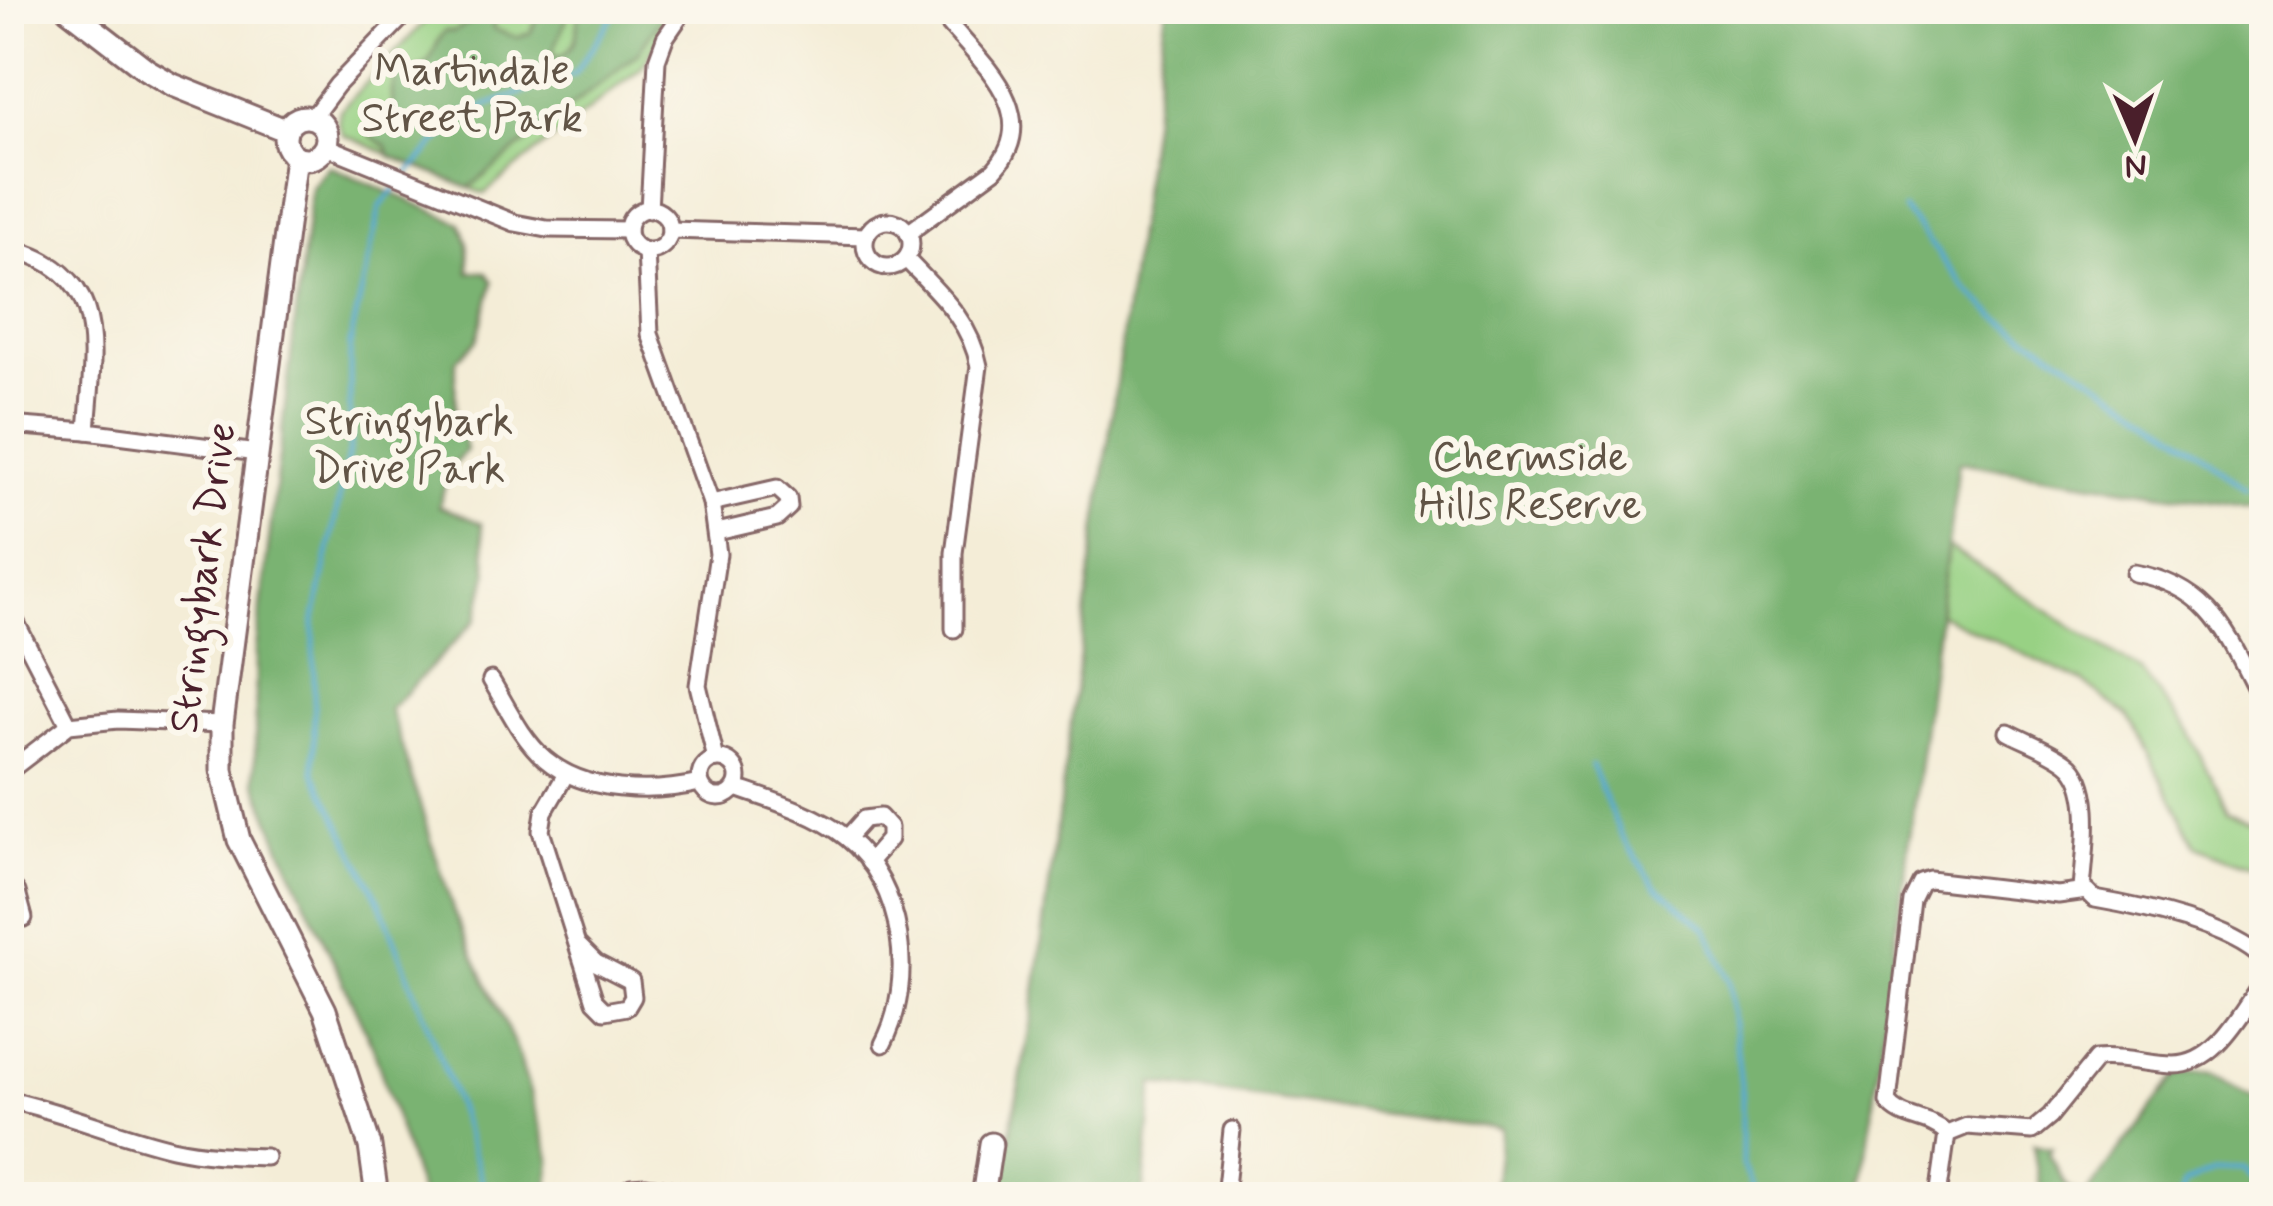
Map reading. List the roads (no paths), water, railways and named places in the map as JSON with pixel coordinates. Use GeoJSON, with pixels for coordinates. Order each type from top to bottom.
{"type":"FeatureCollection","features":[{"type":"Feature","properties":{"kind":"street"},"geometry":{"type":"LineString","coordinates":[[313,117],[410,9]]}},
{"type":"Feature","properties":{"kind":"street"},"geometry":{"type":"LineString","coordinates":[[649,210],[657,60],[685,9]]}},
{"type":"Feature","properties":{"kind":"street"},"geometry":{"type":"LineString","coordinates":[[908,233],[994,170],[1008,146],[1010,119],[1004,90],[937,9]]}},
{"type":"Feature","properties":{"kind":"street"},"geometry":{"type":"LineString","coordinates":[[80,13],[173,85],[285,130],[299,117],[313,117],[324,126],[325,146],[316,157],[296,157]]}},
{"type":"Feature","properties":{"kind":"street","name":"Stringybark Drive"},"geometry":{"type":"LineString","coordinates":[[285,130],[287,148],[296,157],[222,724],[223,770],[239,840],[325,1010],[370,1146],[377,1197]]}},
{"type":"Feature","properties":{"kind":"street"},"geometry":{"type":"LineString","coordinates":[[325,146],[515,223],[547,229],[628,230]]}},
{"type":"Feature","properties":{"kind":"street"},"geometry":{"type":"LineString","coordinates":[[649,210],[664,215],[670,230],[665,244],[646,251],[632,242],[628,230],[632,218],[649,210]]}},
{"type":"Feature","properties":{"kind":"street"},"geometry":{"type":"LineString","coordinates":[[890,221],[908,233],[911,246],[906,260],[886,267],[873,262],[865,250],[866,236],[876,224],[890,221]]}},
{"type":"Feature","properties":{"kind":"street"},"geometry":{"type":"LineString","coordinates":[[670,230],[866,236]]}},
{"type":"Feature","properties":{"kind":"street"},"geometry":{"type":"LineString","coordinates":[[9,248],[55,266],[88,308],[94,341],[87,431]]}},
{"type":"Feature","properties":{"kind":"street"},"geometry":{"type":"LineString","coordinates":[[646,251],[647,319],[654,351],[712,503],[717,532],[718,554],[698,685],[716,758]]}},
{"type":"Feature","properties":{"kind":"street"},"geometry":{"type":"LineString","coordinates":[[906,260],[954,309],[975,345],[979,366],[954,553],[954,629]]}},
{"type":"Feature","properties":{"kind":"street"},"geometry":{"type":"LineString","coordinates":[[9,425],[257,454]]}},
{"type":"Feature","properties":{"kind":"street"},"geometry":{"type":"LineString","coordinates":[[712,503],[777,488],[788,498],[789,507],[777,518],[717,532]]}},
{"type":"Feature","properties":{"kind":"street"},"geometry":{"type":"LineString","coordinates":[[2134,573],[2162,578],[2216,615],[2264,704]]}},
{"type":"Feature","properties":{"kind":"street"},"geometry":{"type":"LineString","coordinates":[[9,609],[69,725]]}},
{"type":"Feature","properties":{"kind":"street"},"geometry":{"type":"LineString","coordinates":[[491,680],[532,744],[566,774],[642,789],[700,783]]}},
{"type":"Feature","properties":{"kind":"street"},"geometry":{"type":"LineString","coordinates":[[9,771],[69,725],[118,720],[222,724]]}},
{"type":"Feature","properties":{"kind":"street"},"geometry":{"type":"LineString","coordinates":[[2008,732],[2071,764],[2082,785],[2086,813],[2082,890]]}},
{"type":"Feature","properties":{"kind":"street"},"geometry":{"type":"LineString","coordinates":[[716,758],[727,760],[739,778],[736,788],[719,797],[707,793],[700,783],[701,770],[716,758]]}},
{"type":"Feature","properties":{"kind":"street"},"geometry":{"type":"LineString","coordinates":[[566,774],[544,812],[542,831],[579,946]]}},
{"type":"Feature","properties":{"kind":"street"},"geometry":{"type":"LineString","coordinates":[[736,788],[847,838],[869,862],[893,914],[900,961],[900,1006],[883,1044]]}},
{"type":"Feature","properties":{"kind":"street"},"geometry":{"type":"LineString","coordinates":[[847,838],[864,819],[880,817],[886,822],[889,838],[869,862]]}},
{"type":"Feature","properties":{"kind":"street"},"geometry":{"type":"LineString","coordinates":[[1947,1134],[1934,1122],[1894,1111],[1888,1102],[1915,892],[1921,883],[1940,879],[2058,895],[2082,890],[2095,899],[2170,914],[2248,948],[2264,960]]}},
{"type":"Feature","properties":{"kind":"street"},"geometry":{"type":"LineString","coordinates":[[9,882],[24,918]]}},
{"type":"Feature","properties":{"kind":"street"},"geometry":{"type":"LineString","coordinates":[[1947,1134],[1967,1126],[2032,1131],[2096,1059],[2176,1065],[2200,1060],[2222,1039],[2264,982]]}},
{"type":"Feature","properties":{"kind":"street"},"geometry":{"type":"LineString","coordinates":[[9,1100],[170,1148],[266,1157]]}},
{"type":"Feature","properties":{"kind":"street"},"geometry":{"type":"LineString","coordinates":[[1225,1197],[1232,1130]]}},
{"type":"Feature","properties":{"kind":"street"},"geometry":{"type":"LineString","coordinates":[[1938,1197],[1947,1134]]}},
{"type":"Feature","properties":{"kind":"street"},"geometry":{"type":"LineString","coordinates":[[983,1197],[991,1144]]}},
{"type":"Feature","properties":{"kind":"street"},"geometry":{"type":"LineString","coordinates":[[617,1197],[631,1187],[645,1186],[728,1197]]}},
{"type":"Feature","properties":{"kind":"waterway"},"geometry":{"type":"LineString","coordinates":[[409,173],[463,114],[574,74],[618,9]]}},
{"type":"Feature","properties":{"kind":"waterway"},"geometry":{"type":"LineString","coordinates":[[402,181],[380,207],[350,344],[350,445],[314,624],[314,772],[381,904],[447,1076],[481,1177],[483,1197]]}},
{"type":"Feature","properties":{"kind":"waterway"},"geometry":{"type":"LineString","coordinates":[[1904,210],[1965,288],[1997,317],[2157,418],[2248,489]]}},
{"type":"Feature","properties":{"kind":"waterway"},"geometry":{"type":"LineString","coordinates":[[1591,765],[1621,836],[1656,886],[1707,929],[1729,980],[1742,1095],[1742,1162],[1757,1197]]}},
{"type":"Feature","properties":{"kind":"waterway"},"geometry":{"type":"LineString","coordinates":[[2180,1197],[2184,1184],[2215,1168],[2245,1169],[2264,1197]]}},
{"type":"Feature","properties":{"kind":"park label","name":"Martindale Street Park"},"geometry":{"type":"Point","coordinates":[472,95]}},
{"type":"Feature","properties":{"kind":"park label","name":"Stringybark Drive Park"},"geometry":{"type":"Point","coordinates":[409,446]}},
{"type":"Feature","properties":{"kind":"park label","name":"Chermside Hills Reserve"},"geometry":{"type":"Point","coordinates":[1530,482]}}]}
